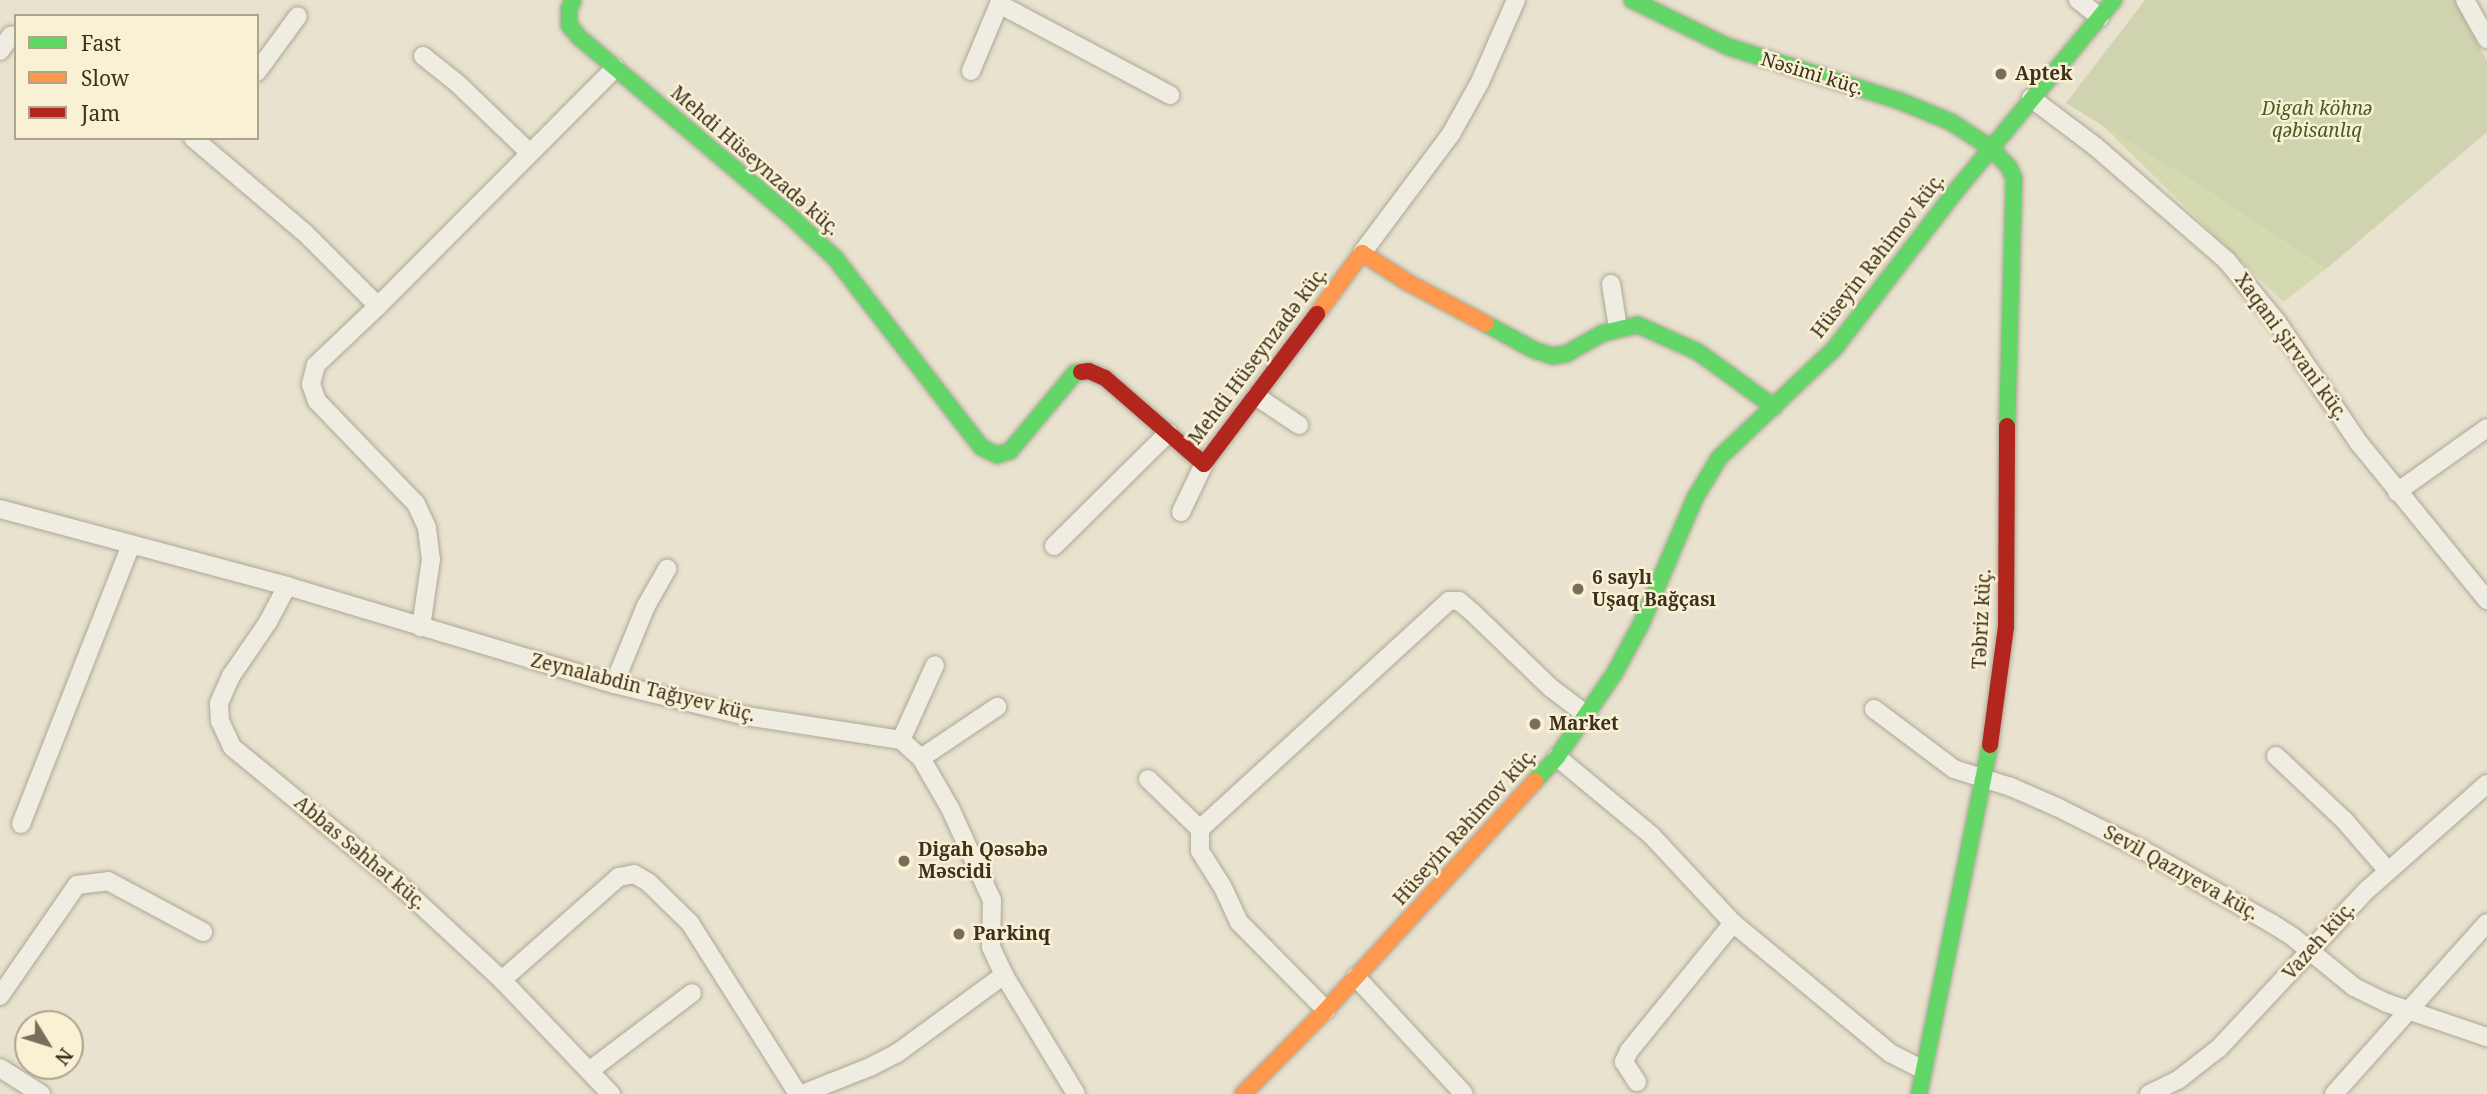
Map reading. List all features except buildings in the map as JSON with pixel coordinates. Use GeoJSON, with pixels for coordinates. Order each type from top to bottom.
{"type":"FeatureCollection","features":[{"type":"Feature","properties":{"kind":"street","name":"Mehdi Hüseynzadə küç."},"geometry":{"type":"LineString","coordinates":[[573,0],[569,9],[569,25],[580,38],[786,212],[835,258],[981,447],[997,455],[1010,451],[1075,373],[1088,371],[1105,379],[1204,464],[1362,253]]}},
{"type":"Feature","properties":{"kind":"street"},"geometry":{"type":"LineString","coordinates":[[1516,0],[1480,82],[1451,134],[1362,253],[1407,282],[1543,353],[1566,354],[1618,328],[1638,325],[1698,352],[1774,407]]}},
{"type":"Feature","properties":{"kind":"street","name":"Nəsimi küç."},"geometry":{"type":"LineString","coordinates":[[1632,0],[1729,47],[1782,66],[1900,101],[1951,122],[1990,148]]}},
{"type":"Feature","properties":{"kind":"street"},"geometry":{"type":"LineString","coordinates":[[2078,0],[2100,17]]}},
{"type":"Feature","properties":{"kind":"street","name":"Hüseyin Rəhimov küç."},"geometry":{"type":"LineString","coordinates":[[1243,1094],[1326,1010],[1556,757],[1588,716],[1641,624],[1704,480],[1739,436],[1774,407],[1848,332],[1990,148],[2114,0]]}},
{"type":"Feature","properties":{"kind":"street"},"geometry":{"type":"LineString","coordinates":[[2465,0],[2487,38]]}},
{"type":"Feature","properties":{"kind":"street"},"geometry":{"type":"LineString","coordinates":[[971,71],[1000,2],[1170,94]]}},
{"type":"Feature","properties":{"kind":"street"},"geometry":{"type":"LineString","coordinates":[[259,69],[298,16]]}},
{"type":"Feature","properties":{"kind":"street"},"geometry":{"type":"LineString","coordinates":[[0,51],[9,34]]}},
{"type":"Feature","properties":{"kind":"street"},"geometry":{"type":"LineString","coordinates":[[423,56],[457,83],[530,153]]}},
{"type":"Feature","properties":{"kind":"street"},"geometry":{"type":"LineString","coordinates":[[421,627],[431,559],[427,528],[416,504],[317,401],[311,384],[316,365],[615,68]]}},
{"type":"Feature","properties":{"kind":"street","name":"Xaqani Şirvani küç."},"geometry":{"type":"LineString","coordinates":[[2031,98],[2096,147],[2227,261],[2277,322],[2359,443],[2487,600]]}},
{"type":"Feature","properties":{"kind":"street"},"geometry":{"type":"LineString","coordinates":[[202,141],[306,234],[378,306]]}},
{"type":"Feature","properties":{"kind":"street","name":"Təbriz küç."},"geometry":{"type":"LineString","coordinates":[[1919,1094],[1996,718],[2006,626],[2007,396],[2015,200],[2009,167],[1990,148]]}},
{"type":"Feature","properties":{"kind":"street"},"geometry":{"type":"LineString","coordinates":[[1611,284],[1618,328]]}},
{"type":"Feature","properties":{"kind":"street"},"geometry":{"type":"LineString","coordinates":[[1256,396],[1299,425]]}},
{"type":"Feature","properties":{"kind":"street"},"geometry":{"type":"LineString","coordinates":[[2397,492],[2487,428]]}},
{"type":"Feature","properties":{"kind":"street"},"geometry":{"type":"LineString","coordinates":[[1054,546],[1168,433]]}},
{"type":"Feature","properties":{"kind":"street"},"geometry":{"type":"LineString","coordinates":[[1181,512],[1204,464]]}},
{"type":"Feature","properties":{"kind":"street","name":"Zeynalabdin Tağıyev küç."},"geometry":{"type":"LineString","coordinates":[[0,509],[287,586],[614,684],[746,716],[901,740]]}},
{"type":"Feature","properties":{"kind":"street"},"geometry":{"type":"LineString","coordinates":[[21,824],[131,545]]}},
{"type":"Feature","properties":{"kind":"street"},"geometry":{"type":"LineString","coordinates":[[614,684],[646,606],[667,569]]}},
{"type":"Feature","properties":{"kind":"street","name":"Abbas Səhhət küç."},"geometry":{"type":"LineString","coordinates":[[287,586],[268,622],[231,676],[219,703],[220,722],[232,747],[394,880],[502,980],[607,1093]]}},
{"type":"Feature","properties":{"kind":"street"},"geometry":{"type":"LineString","coordinates":[[1200,829],[1449,601],[1459,601],[1551,688],[1588,716]]}},
{"type":"Feature","properties":{"kind":"street"},"geometry":{"type":"LineString","coordinates":[[935,665],[901,740],[921,758],[950,808],[984,877],[992,900],[991,947],[1004,975],[1076,1094]]}},
{"type":"Feature","properties":{"kind":"street"},"geometry":{"type":"LineString","coordinates":[[921,758],[997,707]]}},
{"type":"Feature","properties":{"kind":"street","name":"Sevil Qazıyeva küç."},"geometry":{"type":"LineString","coordinates":[[1874,709],[1954,768],[1984,777],[2057,807],[2143,850],[2293,937],[2354,987],[2408,1010],[2487,1037]]}},
{"type":"Feature","properties":{"kind":"street"},"geometry":{"type":"LineString","coordinates":[[2276,756],[2344,820],[2388,871]]}},
{"type":"Feature","properties":{"kind":"street"},"geometry":{"type":"LineString","coordinates":[[1556,757],[1651,835],[1733,923],[1890,1053],[1923,1070]]}},
{"type":"Feature","properties":{"kind":"street"},"geometry":{"type":"LineString","coordinates":[[1148,779],[1200,829],[1200,851],[1222,886],[1238,922],[1326,1010]]}},
{"type":"Feature","properties":{"kind":"street","name":"Vazeh küç."},"geometry":{"type":"LineString","coordinates":[[2149,1094],[2178,1080],[2219,1048],[2311,952],[2332,925],[2388,871],[2487,784]]}},
{"type":"Feature","properties":{"kind":"street"},"geometry":{"type":"LineString","coordinates":[[502,980],[619,877],[634,874],[648,881],[690,923],[800,1094],[870,1068],[896,1054],[1004,975]]}},
{"type":"Feature","properties":{"kind":"street"},"geometry":{"type":"LineString","coordinates":[[0,996],[77,885],[108,881],[203,932]]}},
{"type":"Feature","properties":{"kind":"street"},"geometry":{"type":"LineString","coordinates":[[1637,1082],[1624,1062],[1629,1051],[1733,923]]}},
{"type":"Feature","properties":{"kind":"street"},"geometry":{"type":"LineString","coordinates":[[2334,1094],[2487,923]]}},
{"type":"Feature","properties":{"kind":"street"},"geometry":{"type":"LineString","coordinates":[[1356,977],[1464,1094]]}},
{"type":"Feature","properties":{"kind":"street"},"geometry":{"type":"LineString","coordinates":[[589,1071],[692,993]]}},
{"type":"Feature","properties":{"kind":"street"},"geometry":{"type":"LineString","coordinates":[[0,1068],[41,1094]]}},
{"type":"Feature","properties":{"kind":"green space","name":"Digah köhnə qəbisanlıq"},"geometry":{"type":"Polygon","coordinates":[[[2145,0],[2455,0],[2487,61],[2487,132],[2326,269],[2209,191],[2066,103],[2145,0]]]}},
{"type":"Feature","properties":{"kind":"green space"},"geometry":{"type":"Polygon","coordinates":[[[2102,125],[2209,191],[2326,269],[2283,302],[2102,125]]]}},
{"type":"Feature","properties":{"kind":"traffic: fast"},"geometry":{"type":"LineString","coordinates":[[573,0],[569,9],[569,25],[580,38],[786,212],[835,258],[981,447],[997,455],[1010,451],[1075,373],[1081,372]]}},
{"type":"Feature","properties":{"kind":"traffic: fast"},"geometry":{"type":"LineString","coordinates":[[1632,0],[1729,47],[1900,101],[1951,122],[1991,148],[2009,167],[2014,179],[2007,426]]}},
{"type":"Feature","properties":{"kind":"traffic: fast"},"geometry":{"type":"LineString","coordinates":[[1535,781],[1557,757],[1614,674],[1641,624],[1695,498],[1719,458],[1834,349],[1955,192],[2114,0]]}},
{"type":"Feature","properties":{"kind":"traffic: fast"},"geometry":{"type":"LineString","coordinates":[[1486,324],[1534,350],[1553,356],[1566,354],[1603,333],[1638,325],[1698,352],[1774,407]]}},
{"type":"Feature","properties":{"kind":"traffic: fast"},"geometry":{"type":"LineString","coordinates":[[1919,1094],[1990,745]]}},
{"type":"Feature","properties":{"kind":"traffic: slow"},"geometry":{"type":"LineString","coordinates":[[1317,314],[1362,253],[1407,282],[1486,324]]}},
{"type":"Feature","properties":{"kind":"traffic: slow"},"geometry":{"type":"LineString","coordinates":[[1243,1094],[1326,1010],[1535,781]]}},
{"type":"Feature","properties":{"kind":"traffic: jam"},"geometry":{"type":"LineString","coordinates":[[1081,372],[1089,371],[1105,378],[1204,464],[1317,314]]}},
{"type":"Feature","properties":{"kind":"traffic: jam"},"geometry":{"type":"LineString","coordinates":[[1990,745],[2006,627],[2007,426]]}},
{"type":"Feature","properties":{"kind":"place","name":"Aptek"},"geometry":{"type":"Point","coordinates":[2001,74]}},
{"type":"Feature","properties":{"kind":"place","name":"6 saylı Uşaq Bağçası"},"geometry":{"type":"Point","coordinates":[1578,589]}},
{"type":"Feature","properties":{"kind":"place","name":"Market"},"geometry":{"type":"Point","coordinates":[1535,724]}},
{"type":"Feature","properties":{"kind":"place","name":"Digah Qəsəbə Məscidi"},"geometry":{"type":"Point","coordinates":[904,861]}},
{"type":"Feature","properties":{"kind":"place","name":"Parkinq"},"geometry":{"type":"Point","coordinates":[959,934]}}]}
